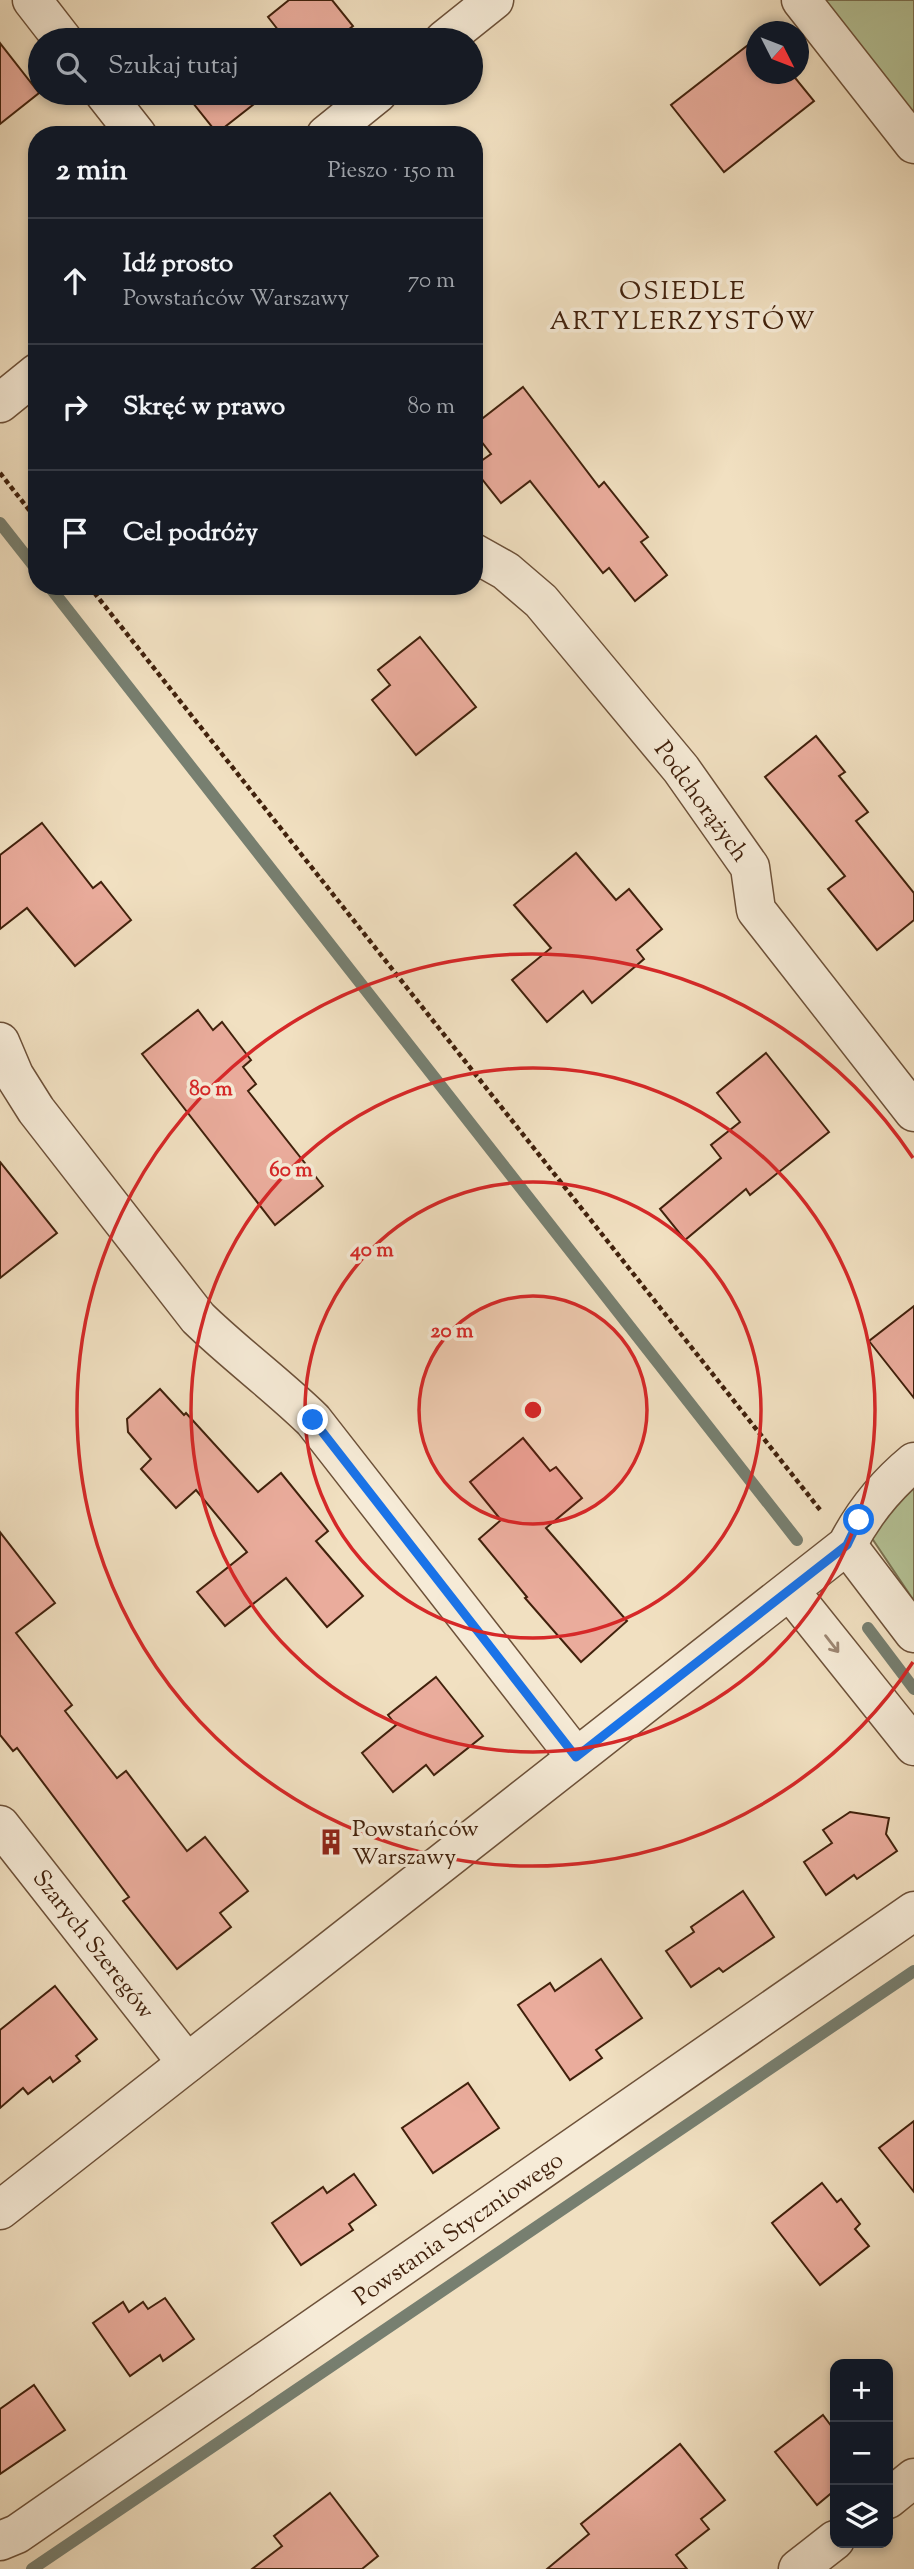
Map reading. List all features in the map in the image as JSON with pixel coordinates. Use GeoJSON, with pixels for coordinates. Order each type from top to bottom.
{"type":"FeatureCollection","features":[{"type":"Feature","properties":{"kind":"street"},"geometry":{"type":"LineString","coordinates":[[32,0],[54,28]]}},
{"type":"Feature","properties":{"kind":"street"},"geometry":{"type":"LineString","coordinates":[[459,28],[494,0]]}},
{"type":"Feature","properties":{"kind":"street"},"geometry":{"type":"LineString","coordinates":[[801,0],[914,144]]}},
{"type":"Feature","properties":{"kind":"street"},"geometry":{"type":"LineString","coordinates":[[113,105],[130,126]]}},
{"type":"Feature","properties":{"kind":"street"},"geometry":{"type":"LineString","coordinates":[[337,126],[363,105]]}},
{"type":"Feature","properties":{"kind":"street"},"geometry":{"type":"LineString","coordinates":[[0,403],[28,380]]}},
{"type":"Feature","properties":{"kind":"street","name":"Podchorążych"},"geometry":{"type":"LineString","coordinates":[[483,558],[506,571],[541,601],[681,769],[750,867],[755,910],[914,1112]]}},
{"type":"Feature","properties":{"kind":"street"},"geometry":{"type":"LineString","coordinates":[[0,1042],[14,1075],[36,1110],[198,1318],[229,1349],[278,1386],[313,1420],[576,1757]]}},
{"type":"Feature","properties":{"kind":"street"},"geometry":{"type":"LineString","coordinates":[[0,2210],[847,1545],[859,1520],[881,1492],[914,1462]]}},
{"type":"Feature","properties":{"kind":"street"},"geometry":{"type":"LineString","coordinates":[[847,1545],[914,1633]]}},
{"type":"Feature","properties":{"kind":"street"},"geometry":{"type":"LineString","coordinates":[[790,1591],[914,1746]]}},
{"type":"Feature","properties":{"kind":"street","name":"Szarych Szeregów"},"geometry":{"type":"LineString","coordinates":[[0,1825],[187,2063]]}},
{"type":"Feature","properties":{"kind":"street","name":"Powstania Styczniowego"},"geometry":{"type":"LineString","coordinates":[[0,2541],[18,2534],[914,1911]]}},
{"type":"Feature","properties":{"kind":"street"},"geometry":{"type":"LineString","coordinates":[[893,2495],[914,2479]]}},
{"type":"Feature","properties":{"kind":"street"},"geometry":{"type":"LineString","coordinates":[[798,2569],[830,2544]]}},
{"type":"Feature","properties":{"kind":"path"},"geometry":{"type":"LineString","coordinates":[[0,473],[28,509]]}},
{"type":"Feature","properties":{"kind":"path"},"geometry":{"type":"LineString","coordinates":[[96,595],[847,1545]]}},
{"type":"Feature","properties":{"kind":"green space"},"geometry":{"type":"Polygon","coordinates":[[[810,0],[914,0],[914,131],[810,0]]]}},
{"type":"Feature","properties":{"kind":"green space"},"geometry":{"type":"Polygon","coordinates":[[[914,1471],[914,1601],[855,1513],[914,1471]]]}},
{"type":"Feature","properties":{"kind":"building"},"geometry":{"type":"Polygon","coordinates":[[[289,0],[332,0],[353,26],[277,28],[268,17],[289,0]]]}},
{"type":"Feature","properties":{"kind":"building"},"geometry":{"type":"Polygon","coordinates":[[[0,43],[28,79],[28,102],[0,124],[0,43]]]}},
{"type":"Feature","properties":{"kind":"building"},"geometry":{"type":"Polygon","coordinates":[[[746,47],[746,84],[800,84],[814,101],[724,172],[671,105],[746,47]]]}},
{"type":"Feature","properties":{"kind":"building"},"geometry":{"type":"Polygon","coordinates":[[[195,105],[253,105],[226,126],[211,126],[195,105]]]}},
{"type":"Feature","properties":{"kind":"building"},"geometry":{"type":"Polygon","coordinates":[[[523,387],[599,487],[604,482],[648,537],[641,542],[667,575],[635,601],[609,568],[603,573],[530,481],[501,503],[483,480],[483,460],[491,454],[483,444],[483,418],[523,387]]]}},
{"type":"Feature","properties":{"kind":"building"},"geometry":{"type":"Polygon","coordinates":[[[420,637],[476,707],[416,755],[372,700],[390,685],[378,670],[420,637]]]}},
{"type":"Feature","properties":{"kind":"building"},"geometry":{"type":"Polygon","coordinates":[[[816,736],[845,772],[839,776],[868,812],[856,821],[914,893],[914,920],[877,950],[828,889],[845,876],[765,777],[816,736]]]}},
{"type":"Feature","properties":{"kind":"building"},"geometry":{"type":"Polygon","coordinates":[[[42,823],[93,888],[101,882],[131,920],[75,966],[27,908],[0,929],[0,855],[42,823]]]}},
{"type":"Feature","properties":{"kind":"building"},"geometry":{"type":"Polygon","coordinates":[[[576,853],[616,900],[629,889],[662,929],[637,950],[644,959],[592,1003],[583,991],[547,1022],[512,980],[551,948],[514,905],[576,853]]]}},
{"type":"Feature","properties":{"kind":"building"},"geometry":{"type":"Polygon","coordinates":[[[198,1010],[213,1030],[222,1022],[251,1060],[243,1067],[256,1084],[248,1091],[323,1186],[275,1225],[142,1054],[198,1010]]]}},
{"type":"Feature","properties":{"kind":"building"},"geometry":{"type":"Polygon","coordinates":[[[766,1053],[829,1132],[750,1195],[746,1189],[685,1240],[660,1209],[721,1158],[711,1145],[740,1122],[717,1093],[766,1053]]]}},
{"type":"Feature","properties":{"kind":"building"},"geometry":{"type":"Polygon","coordinates":[[[0,1162],[57,1233],[0,1278],[0,1162]]]}},
{"type":"Feature","properties":{"kind":"building"},"geometry":{"type":"Polygon","coordinates":[[[914,1306],[914,1398],[869,1341],[914,1306]]]}},
{"type":"Feature","properties":{"kind":"building"},"geometry":{"type":"Polygon","coordinates":[[[160,1389],[184,1415],[186,1413],[258,1492],[281,1473],[328,1531],[316,1541],[363,1596],[327,1627],[286,1578],[225,1626],[197,1592],[247,1552],[196,1490],[176,1508],[141,1469],[151,1459],[128,1432],[127,1419],[160,1389]]]}},
{"type":"Feature","properties":{"kind":"building"},"geometry":{"type":"Polygon","coordinates":[[[523,1438],[550,1471],[556,1467],[582,1498],[546,1528],[627,1621],[581,1662],[525,1598],[527,1597],[479,1539],[501,1520],[470,1482],[523,1438]]]}},
{"type":"Feature","properties":{"kind":"building"},"geometry":{"type":"Polygon","coordinates":[[[0,1532],[55,1603],[16,1633],[72,1705],[65,1711],[117,1778],[126,1771],[187,1851],[205,1837],[248,1891],[220,1913],[231,1927],[177,1969],[123,1901],[129,1897],[17,1748],[13,1751],[0,1735],[0,1532]]]}},
{"type":"Feature","properties":{"kind":"building"},"geometry":{"type":"Polygon","coordinates":[[[436,1677],[483,1736],[434,1775],[426,1765],[393,1792],[362,1753],[396,1725],[388,1715],[436,1677]]]}},
{"type":"Feature","properties":{"kind":"building"},"geometry":{"type":"Polygon","coordinates":[[[850,1812],[889,1818],[886,1834],[897,1851],[857,1879],[854,1875],[826,1895],[804,1862],[832,1843],[823,1830],[850,1812]]]}},
{"type":"Feature","properties":{"kind":"building"},"geometry":{"type":"Polygon","coordinates":[[[743,1891],[774,1937],[723,1972],[719,1968],[691,1987],[666,1951],[694,1932],[691,1927],[743,1891]]]}},
{"type":"Feature","properties":{"kind":"building"},"geometry":{"type":"Polygon","coordinates":[[[601,1959],[642,2018],[596,2050],[602,2058],[570,2080],[518,2005],[550,1983],[555,1991],[601,1959]]]}},
{"type":"Feature","properties":{"kind":"building"},"geometry":{"type":"Polygon","coordinates":[[[55,1986],[97,2039],[76,2056],[80,2061],[53,2082],[50,2077],[28,2094],[23,2088],[0,2108],[0,2030],[55,1986]]]}},
{"type":"Feature","properties":{"kind":"building"},"geometry":{"type":"Polygon","coordinates":[[[468,2083],[499,2128],[433,2173],[402,2128],[468,2083]]]}},
{"type":"Feature","properties":{"kind":"building"},"geometry":{"type":"Polygon","coordinates":[[[914,2121],[914,2192],[879,2148],[914,2121]]]}},
{"type":"Feature","properties":{"kind":"building"},"geometry":{"type":"Polygon","coordinates":[[[354,2174],[376,2205],[349,2224],[353,2230],[301,2265],[272,2223],[323,2187],[327,2193],[354,2174]]]}},
{"type":"Feature","properties":{"kind":"building"},"geometry":{"type":"Polygon","coordinates":[[[822,2183],[837,2202],[841,2199],[860,2224],[855,2229],[869,2246],[820,2285],[772,2223],[822,2183]]]}},
{"type":"Feature","properties":{"kind":"building"},"geometry":{"type":"Polygon","coordinates":[[[165,2298],[194,2339],[163,2361],[160,2355],[130,2376],[93,2323],[123,2302],[129,2312],[143,2302],[148,2309],[165,2298]]]}},
{"type":"Feature","properties":{"kind":"building"},"geometry":{"type":"Polygon","coordinates":[[[34,2385],[65,2430],[0,2474],[0,2409],[34,2385]]]}},
{"type":"Feature","properties":{"kind":"building"},"geometry":{"type":"Polygon","coordinates":[[[823,2415],[830,2424],[830,2494],[817,2505],[775,2452],[823,2415]]]}},
{"type":"Feature","properties":{"kind":"building"},"geometry":{"type":"Polygon","coordinates":[[[680,2444],[725,2500],[701,2519],[709,2529],[676,2555],[687,2569],[547,2569],[589,2534],[581,2524],[680,2444]]]}},
{"type":"Feature","properties":{"kind":"building"},"geometry":{"type":"Polygon","coordinates":[[[330,2493],[378,2556],[362,2569],[252,2569],[282,2546],[274,2536],[330,2493]]]}},
{"type":"Feature","properties":{"kind":"waterway"},"geometry":{"type":"LineString","coordinates":[[0,523],[28,559]]}},
{"type":"Feature","properties":{"kind":"waterway"},"geometry":{"type":"LineString","coordinates":[[56,595],[797,1540]]}},
{"type":"Feature","properties":{"kind":"waterway"},"geometry":{"type":"LineString","coordinates":[[868,1628],[914,1689]]}},
{"type":"Feature","properties":{"kind":"waterway"},"geometry":{"type":"LineString","coordinates":[[32,2569],[914,1971]]}},
{"type":"Feature","properties":{"kind":"place","name":"Powstańców Warszawy"},"geometry":{"type":"Point","coordinates":[331,1842]}},
{"type":"Feature","properties":{"kind":"district","name":"OSIEDLE ARTYLERZYSTÓW"},"geometry":{"type":"Point","coordinates":[683,305]}},
{"type":"Feature","properties":{"kind":"route"},"geometry":{"type":"LineString","coordinates":[[313,1420],[576,1757],[847,1545],[859,1520]]}}]}
